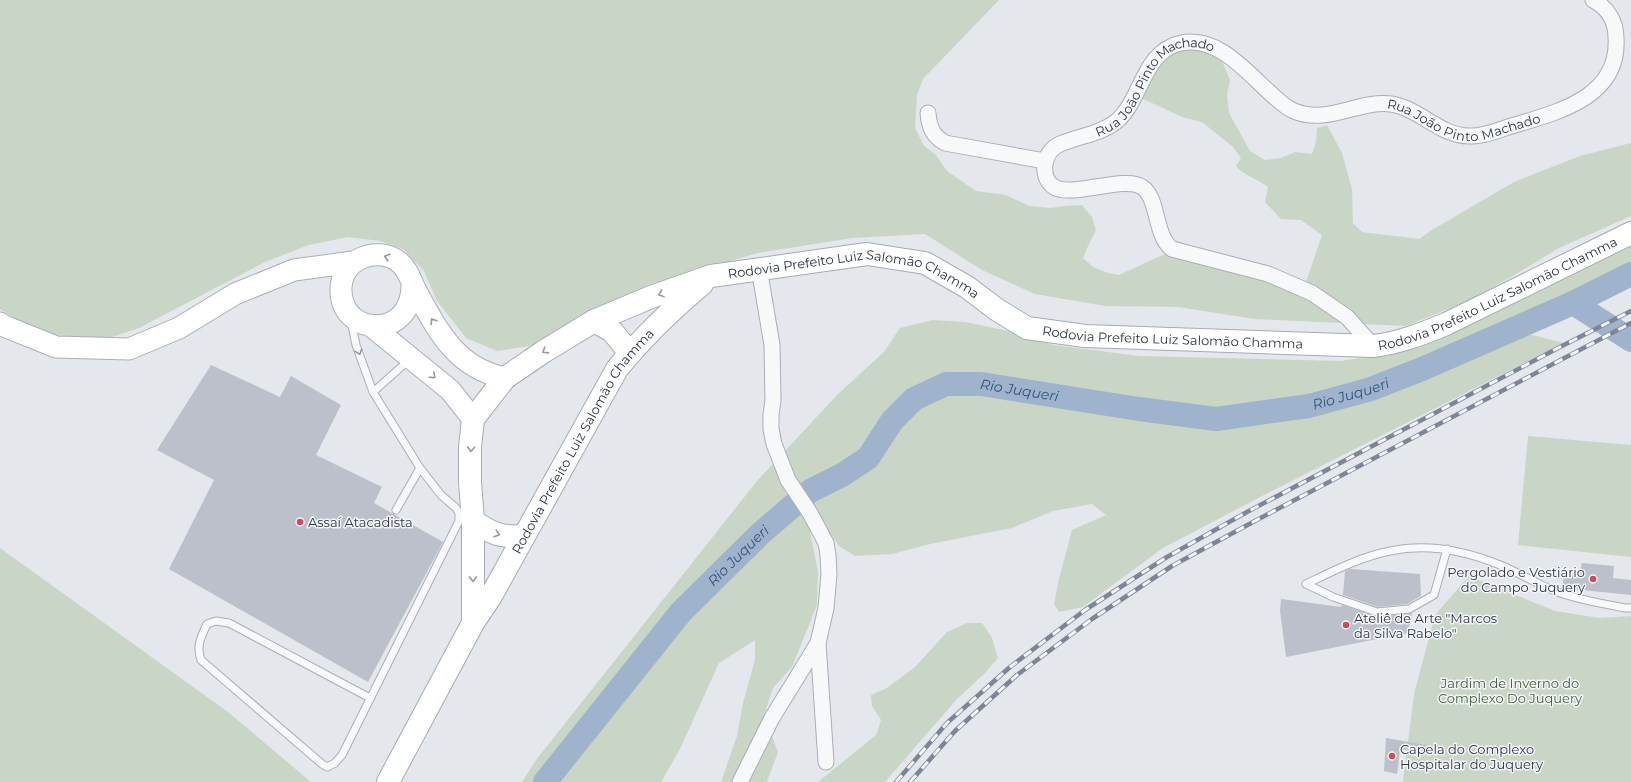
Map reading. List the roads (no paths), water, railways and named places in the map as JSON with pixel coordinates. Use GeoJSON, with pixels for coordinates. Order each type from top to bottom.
{"type":"FeatureCollection","features":[{"type":"Feature","properties":{"kind":"main road","name":"Rodovia Prefeito Luiz Salomão Chamma"},"geometry":{"type":"LineString","coordinates":[[473,623],[473,521],[470,482],[470,447],[473,420],[505,378],[543,352],[594,321],[651,297],[711,276],[759,268],[867,254],[925,263],[967,286],[996,309],[1027,328],[1085,336],[1373,346],[1394,343],[1415,337],[1446,324],[1631,233]]}},
{"type":"Feature","properties":{"kind":"main road"},"geometry":{"type":"LineString","coordinates":[[0,323],[56,347],[128,349],[179,328],[235,294],[294,270],[353,262],[364,256],[376,254],[389,256],[400,262],[408,272],[412,284],[441,333],[455,351],[478,369],[489,374],[505,378]]}},
{"type":"Feature","properties":{"kind":"main road"},"geometry":{"type":"LineString","coordinates":[[353,262],[346,271],[341,282],[341,295],[344,305],[350,314],[359,322],[381,326],[402,316],[409,306],[412,295],[412,284]]}},
{"type":"Feature","properties":{"kind":"main road","name":"Rodovia Prefeito Luiz Salomão Chamma"},"geometry":{"type":"LineString","coordinates":[[388,782],[396,764],[473,623],[491,596],[617,369],[630,353],[671,310],[711,276]]}},
{"type":"Feature","properties":{"kind":"main road"},"geometry":{"type":"LineString","coordinates":[[594,321],[612,331],[630,353]]}},
{"type":"Feature","properties":{"kind":"main road"},"geometry":{"type":"LineString","coordinates":[[370,325],[450,390],[473,420]]}},
{"type":"Feature","properties":{"kind":"main road"},"geometry":{"type":"LineString","coordinates":[[473,521],[490,532],[500,536],[523,536]]}},
{"type":"Feature","properties":{"kind":"street","name":"Rua João Pinto Machado"},"geometry":{"type":"LineString","coordinates":[[1045,161],[1048,153],[1058,144],[1092,133],[1116,122],[1126,111],[1150,66],[1162,52],[1179,44],[1193,42],[1208,44],[1224,52],[1280,102],[1293,111],[1307,115],[1327,115],[1369,105],[1390,104],[1407,108],[1452,133],[1464,136],[1482,135],[1572,106],[1587,97],[1601,84],[1611,70],[1615,56],[1617,44],[1616,30],[1605,8],[1593,0]]}},
{"type":"Feature","properties":{"kind":"street"},"geometry":{"type":"LineString","coordinates":[[928,113],[929,126],[938,139],[945,143],[1045,161],[1045,171],[1049,182],[1054,187],[1063,190],[1110,185],[1140,185],[1147,191],[1154,208],[1160,232],[1166,243],[1172,249],[1262,272],[1312,293],[1347,317],[1373,346]]}},
{"type":"Feature","properties":{"kind":"street"},"geometry":{"type":"LineString","coordinates":[[759,268],[772,345],[773,400],[771,429],[774,444],[788,480],[810,513],[826,543],[828,555],[829,574],[826,602],[818,643],[826,762]]}},
{"type":"Feature","properties":{"kind":"street"},"geometry":{"type":"LineString","coordinates":[[740,782],[772,718],[818,643]]}},
{"type":"Feature","properties":{"kind":"lane"},"geometry":{"type":"LineString","coordinates":[[350,314],[356,345],[373,392],[420,468],[441,495],[456,508],[459,513],[459,521],[342,755],[335,763],[327,767],[201,660],[198,651],[201,636],[207,624],[216,621],[229,623],[370,698]]}},
{"type":"Feature","properties":{"kind":"lane"},"geometry":{"type":"LineString","coordinates":[[373,392],[410,359]]}},
{"type":"Feature","properties":{"kind":"lane"},"geometry":{"type":"LineString","coordinates":[[396,510],[420,468]]}},
{"type":"Feature","properties":{"kind":"lane"},"geometry":{"type":"LineString","coordinates":[[1447,549],[1434,595],[1409,609],[1377,612],[1333,597],[1306,584],[1342,566],[1392,550],[1425,548],[1447,549],[1499,564],[1560,592],[1590,601],[1631,608]]}},
{"type":"Feature","properties":{"kind":"waterway","name":"Rio Juqueri"},"geometry":{"type":"LineString","coordinates":[[545,782],[681,612],[760,534],[810,491],[842,475],[868,458],[892,421],[914,399],[946,384],[981,384],[1139,409],[1216,419],[1309,406],[1371,389],[1422,369],[1573,303],[1631,274]]}},
{"type":"Feature","properties":{"kind":"waterway","name":"Rio Juqueri"},"geometry":{"type":"LineString","coordinates":[[1573,303],[1631,340]]}},
{"type":"Feature","properties":{"kind":"railway"},"geometry":{"type":"LineString","coordinates":[[896,782],[947,723],[1010,667],[1085,610],[1167,557],[1247,512],[1631,311]]}},
{"type":"Feature","properties":{"kind":"railway"},"geometry":{"type":"LineString","coordinates":[[910,782],[955,731],[1017,675],[1092,619],[1172,566],[1631,323]]}},
{"type":"Feature","properties":{"kind":"place","name":"Assaí Atacadista"},"geometry":{"type":"Point","coordinates":[300,522]}},
{"type":"Feature","properties":{"kind":"place","name":"Pergolado e Vestiário do Campo Juquery"},"geometry":{"type":"Point","coordinates":[1593,579]}},
{"type":"Feature","properties":{"kind":"place","name":"Ateliê de Arte \"Marcos da Silva Rabelo\""},"geometry":{"type":"Point","coordinates":[1346,625]}},
{"type":"Feature","properties":{"kind":"place","name":"Capela do Complexo Hospitalar do Juquery"},"geometry":{"type":"Point","coordinates":[1392,756]}},
{"type":"Feature","properties":{"kind":"park label","name":"Jardim de Inverno do Complexo Do Juquery"},"geometry":{"type":"Point","coordinates":[1510,690]}}]}
